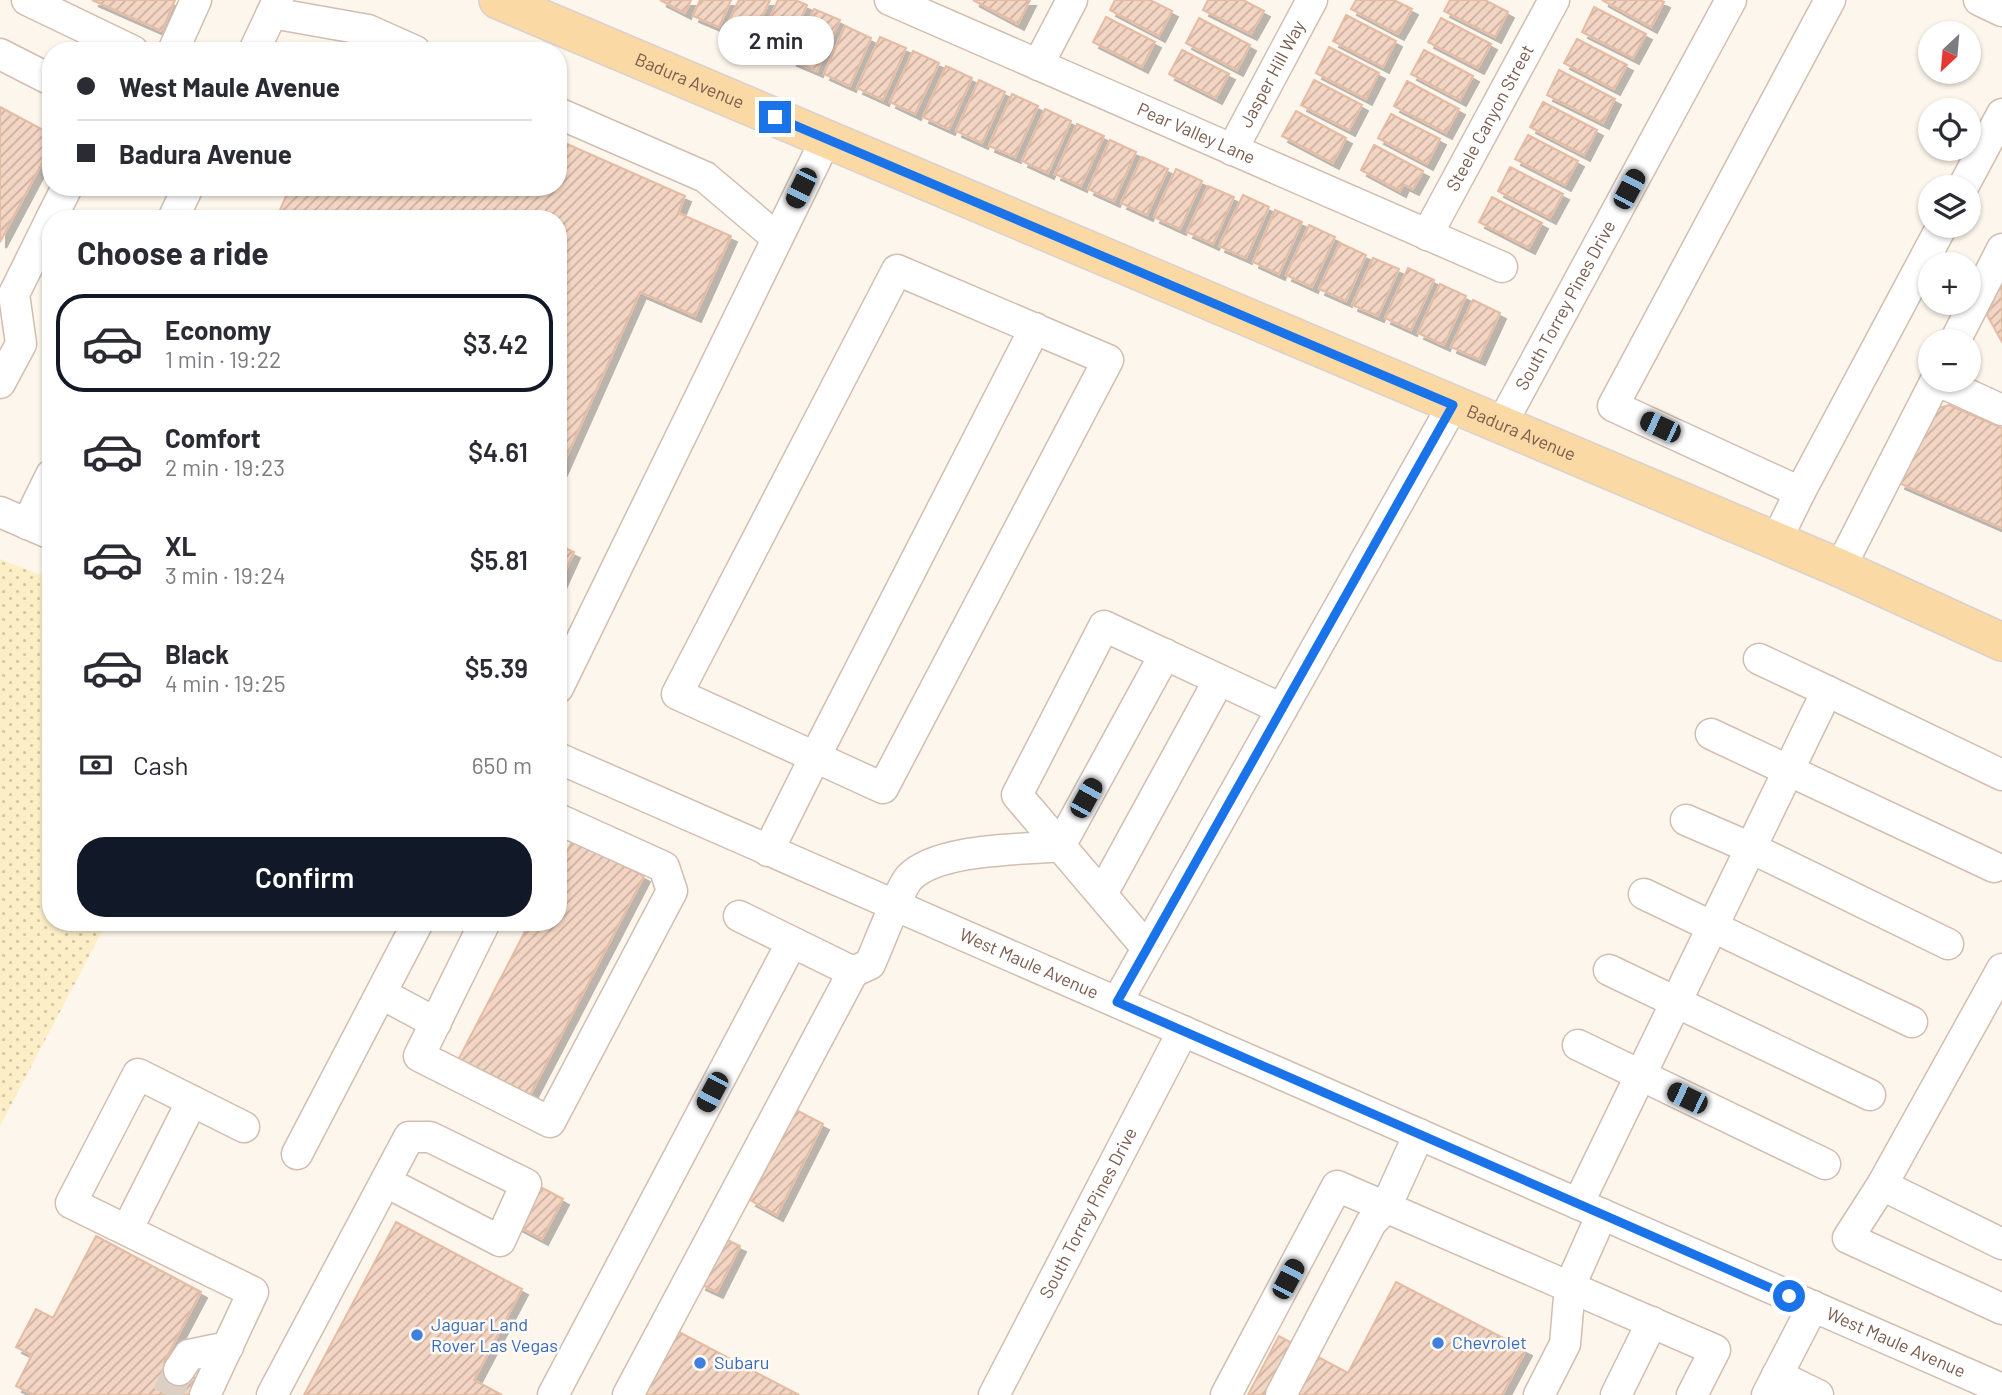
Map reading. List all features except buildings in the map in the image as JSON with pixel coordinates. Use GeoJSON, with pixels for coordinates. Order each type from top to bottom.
{"type":"FeatureCollection","features":[{"type":"Feature","properties":{"kind":"main road","name":"Badura Avenue"},"geometry":{"type":"LineString","coordinates":[[498,0],[1840,568],[2002,642]]}},
{"type":"Feature","properties":{"kind":"street"},"geometry":{"type":"LineString","coordinates":[[27,0],[114,42]]}},
{"type":"Feature","properties":{"kind":"street"},"geometry":{"type":"LineString","coordinates":[[177,42],[196,0]]}},
{"type":"Feature","properties":{"kind":"street","name":"Pear Valley Lane"},"geometry":{"type":"LineString","coordinates":[[890,0],[1502,267]]}},
{"type":"Feature","properties":{"kind":"street"},"geometry":{"type":"LineString","coordinates":[[1038,65],[1072,0]]}},
{"type":"Feature","properties":{"kind":"street","name":"Jasper Hill Way"},"geometry":{"type":"LineString","coordinates":[[1232,150],[1312,0]]}},
{"type":"Feature","properties":{"kind":"street","name":"Steele Canyon Street"},"geometry":{"type":"LineString","coordinates":[[1427,235],[1554,0]]}},
{"type":"Feature","properties":{"kind":"street","name":"South Torrey Pines Drive"},"geometry":{"type":"LineString","coordinates":[[1501,425],[1731,0]]}},
{"type":"Feature","properties":{"kind":"street"},"geometry":{"type":"LineString","coordinates":[[1800,492],[1613,406],[1830,0]]}},
{"type":"Feature","properties":{"kind":"street"},"geometry":{"type":"LineString","coordinates":[[1979,0],[2002,11]]}},
{"type":"Feature","properties":{"kind":"street"},"geometry":{"type":"LineString","coordinates":[[258,42],[275,6],[368,30],[395,42]]}},
{"type":"Feature","properties":{"kind":"street"},"geometry":{"type":"LineString","coordinates":[[0,54],[42,75]]}},
{"type":"Feature","properties":{"kind":"street"},"geometry":{"type":"LineString","coordinates":[[1969,175],[2002,114]]}},
{"type":"Feature","properties":{"kind":"street"},"geometry":{"type":"LineString","coordinates":[[567,117],[705,177],[777,238]]}},
{"type":"Feature","properties":{"kind":"street"},"geometry":{"type":"LineString","coordinates":[[567,661],[826,139]]}},
{"type":"Feature","properties":{"kind":"street"},"geometry":{"type":"LineString","coordinates":[[0,383],[21,344],[14,294],[42,237]]}},
{"type":"Feature","properties":{"kind":"street"},"geometry":{"type":"LineString","coordinates":[[1776,541],[1936,238]]}},
{"type":"Feature","properties":{"kind":"street"},"geometry":{"type":"LineString","coordinates":[[1961,329],[2002,249]]}},
{"type":"Feature","properties":{"kind":"street"},"geometry":{"type":"LineString","coordinates":[[897,270],[1108,360],[883,788],[815,757],[677,694],[897,270]]}},
{"type":"Feature","properties":{"kind":"street"},"geometry":{"type":"LineString","coordinates":[[768,851],[1035,328]]}},
{"type":"Feature","properties":{"kind":"street"},"geometry":{"type":"LineString","coordinates":[[1840,568],[1936,380],[2002,410]]}},
{"type":"Feature","properties":{"kind":"street"},"geometry":{"type":"LineString","coordinates":[[1117,1002],[1453,405]]}},
{"type":"Feature","properties":{"kind":"street"},"geometry":{"type":"LineString","coordinates":[[0,512],[39,529]]}},
{"type":"Feature","properties":{"kind":"street"},"geometry":{"type":"LineString","coordinates":[[1147,948],[1017,795],[1104,626],[1282,709]]}},
{"type":"Feature","properties":{"kind":"street"},"geometry":{"type":"LineString","coordinates":[[1060,846],[1165,654]]}},
{"type":"Feature","properties":{"kind":"street"},"geometry":{"type":"LineString","coordinates":[[1759,659],[2002,775]]}},
{"type":"Feature","properties":{"kind":"street"},"geometry":{"type":"LineString","coordinates":[[1102,894],[1219,680]]}},
{"type":"Feature","properties":{"kind":"street"},"geometry":{"type":"LineString","coordinates":[[1539,1395],[1565,1344],[1570,1286],[1590,1209],[1641,1076],[1827,691]]}},
{"type":"Feature","properties":{"kind":"street"},"geometry":{"type":"LineString","coordinates":[[1711,734],[1994,867]]}},
{"type":"Feature","properties":{"kind":"street","name":"West Maule Avenue"},"geometry":{"type":"LineString","coordinates":[[567,762],[2002,1389]]}},
{"type":"Feature","properties":{"kind":"street"},"geometry":{"type":"LineString","coordinates":[[1686,820],[1751,848],[1948,944]]}},
{"type":"Feature","properties":{"kind":"street"},"geometry":{"type":"LineString","coordinates":[[481,931],[419,1056],[550,1122],[672,891],[664,867],[567,824]]}},
{"type":"Feature","properties":{"kind":"street"},"geometry":{"type":"LineString","coordinates":[[628,1395],[853,972],[870,964],[908,877],[927,865],[965,855],[1060,846]]}},
{"type":"Feature","properties":{"kind":"street"},"geometry":{"type":"LineString","coordinates":[[1644,894],[1912,1022]]}},
{"type":"Feature","properties":{"kind":"street"},"geometry":{"type":"LineString","coordinates":[[739,916],[790,944],[853,972]]}},
{"type":"Feature","properties":{"kind":"street"},"geometry":{"type":"LineString","coordinates":[[297,1154],[414,931]]}},
{"type":"Feature","properties":{"kind":"street"},"geometry":{"type":"LineString","coordinates":[[553,1395],[790,944]]}},
{"type":"Feature","properties":{"kind":"street"},"geometry":{"type":"LineString","coordinates":[[2002,969],[1992,1010],[1848,1238],[2002,1309]]}},
{"type":"Feature","properties":{"kind":"street"},"geometry":{"type":"LineString","coordinates":[[1609,970],[1677,1000],[1870,1095]]}},
{"type":"Feature","properties":{"kind":"street"},"geometry":{"type":"LineString","coordinates":[[382,994],[436,1023]]}},
{"type":"Feature","properties":{"kind":"street","name":"South Torrey Pines Drive"},"geometry":{"type":"LineString","coordinates":[[994,1395],[1183,1031]]}},
{"type":"Feature","properties":{"kind":"street"},"geometry":{"type":"LineString","coordinates":[[1578,1045],[1825,1164]]}},
{"type":"Feature","properties":{"kind":"street"},"geometry":{"type":"LineString","coordinates":[[205,1395],[253,1293],[71,1203],[138,1074],[244,1126]]}},
{"type":"Feature","properties":{"kind":"street"},"geometry":{"type":"LineString","coordinates":[[127,1230],[192,1101]]}},
{"type":"Feature","properties":{"kind":"street"},"geometry":{"type":"LineString","coordinates":[[1282,1395],[1371,1223],[1386,1207],[1419,1134]]}},
{"type":"Feature","properties":{"kind":"street"},"geometry":{"type":"LineString","coordinates":[[272,1395],[386,1182]]}},
{"type":"Feature","properties":{"kind":"street"},"geometry":{"type":"LineString","coordinates":[[1882,1185],[2002,1244]]}},
{"type":"Feature","properties":{"kind":"street"},"geometry":{"type":"LineString","coordinates":[[1226,1395],[1337,1186],[1715,1350],[1692,1395]]}},
{"type":"Feature","properties":{"kind":"street"},"geometry":{"type":"LineString","coordinates":[[1813,1306],[1772,1385],[1818,1395]]}},
{"type":"Feature","properties":{"kind":"street"},"geometry":{"type":"LineString","coordinates":[[1616,1395],[1651,1322]]}},
{"type":"Feature","properties":{"kind":"street"},"geometry":{"type":"LineString","coordinates":[[179,1370],[189,1355],[228,1347]]}},
{"type":"Feature","properties":{"kind":"sand"},"geometry":{"type":"Polygon","coordinates":[[[0,559],[42,575],[42,931],[102,931],[0,1126],[0,559]]]}},
{"type":"Feature","properties":{"kind":"tunnel"},"geometry":{"type":"LineString","coordinates":[[167,1395],[179,1370]]}},
{"type":"Feature","properties":{"kind":"place","name":"Jaguar Land Rover Las Vegas"},"geometry":{"type":"Point","coordinates":[417,1335]}},
{"type":"Feature","properties":{"kind":"place","name":"Chevrolet"},"geometry":{"type":"Point","coordinates":[1438,1343]}},
{"type":"Feature","properties":{"kind":"place","name":"Subaru"},"geometry":{"type":"Point","coordinates":[700,1363]}},
{"type":"Feature","properties":{"kind":"route"},"geometry":{"type":"LineString","coordinates":[[775,117],[1453,405],[1117,1002],[1789,1296]]}}]}
